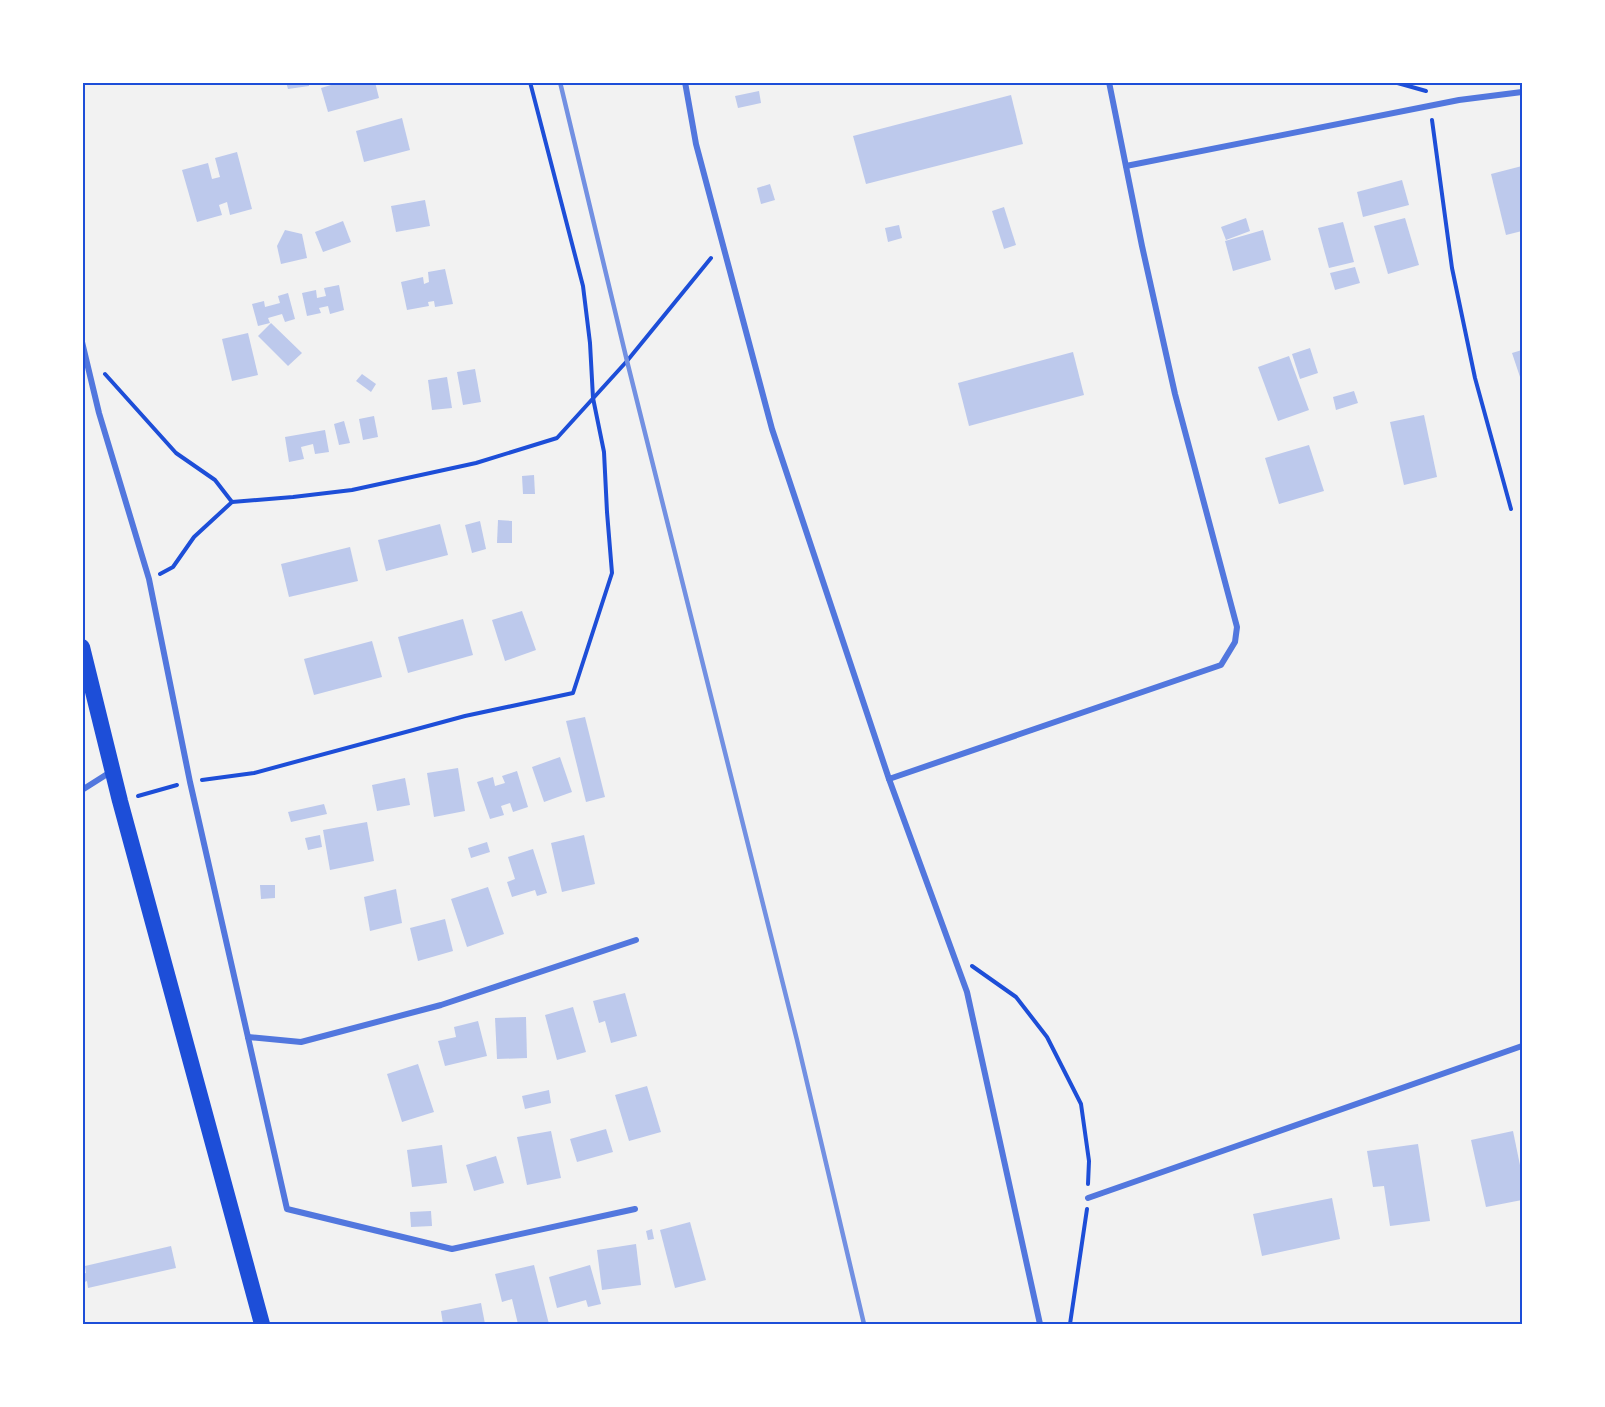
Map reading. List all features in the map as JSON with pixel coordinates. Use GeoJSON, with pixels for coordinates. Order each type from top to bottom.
{"type":"FeatureCollection","features":[{"type":"Feature","properties":{"kind":"highway"},"geometry":{"type":"LineString","coordinates":[[82,647],[120,801],[262,1324]]}},
{"type":"Feature","properties":{"kind":"street"},"geometry":{"type":"LineString","coordinates":[[686,82],[696,144],[772,429],[889,779],[967,992],[1040,1324]]}},
{"type":"Feature","properties":{"kind":"street"},"geometry":{"type":"LineString","coordinates":[[889,779],[1221,665],[1235,642],[1237,627],[1175,394],[1108,82]]}},
{"type":"Feature","properties":{"kind":"street"},"geometry":{"type":"LineString","coordinates":[[1126,166],[1459,100],[1522,92]]}},
{"type":"Feature","properties":{"kind":"street"},"geometry":{"type":"LineString","coordinates":[[82,342],[102,425],[149,579],[190,782],[286,1209],[452,1249],[635,1209]]}},
{"type":"Feature","properties":{"kind":"street"},"geometry":{"type":"LineString","coordinates":[[82,790],[113,771]]}},
{"type":"Feature","properties":{"kind":"street"},"geometry":{"type":"LineString","coordinates":[[249,1037],[301,1042],[441,1005],[636,940]]}},
{"type":"Feature","properties":{"kind":"street"},"geometry":{"type":"LineString","coordinates":[[1088,1198],[1522,1046]]}},
{"type":"Feature","properties":{"kind":"path"},"geometry":{"type":"LineString","coordinates":[[120,801],[190,782],[254,773],[465,716],[573,693],[612,573],[604,452],[593,398],[590,343],[583,286],[530,82]]}},
{"type":"Feature","properties":{"kind":"path"},"geometry":{"type":"LineString","coordinates":[[1430,106],[1452,268],[1474,378],[1511,509]]}},
{"type":"Feature","properties":{"kind":"path"},"geometry":{"type":"LineString","coordinates":[[149,579],[173,567],[194,537],[232,502],[352,490],[476,463],[557,438],[627,361],[723,243]]}},
{"type":"Feature","properties":{"kind":"path"},"geometry":{"type":"LineString","coordinates":[[85,353],[176,453],[215,480],[232,502]]}},
{"type":"Feature","properties":{"kind":"path"},"geometry":{"type":"LineString","coordinates":[[952,952],[1016,997],[1047,1037],[1081,1104],[1089,1161],[1088,1198],[1070,1324]]}},
{"type":"Feature","properties":{"kind":"building"},"geometry":{"type":"Polygon","coordinates":[[[286,82],[309,82],[309,86],[288,89],[286,82]]]}},
{"type":"Feature","properties":{"kind":"building"},"geometry":{"type":"Polygon","coordinates":[[[341,82],[375,82],[379,98],[328,112],[321,88],[341,82]]]}},
{"type":"Feature","properties":{"kind":"building"},"geometry":{"type":"Polygon","coordinates":[[[759,91],[761,103],[738,108],[735,96],[759,91]]]}},
{"type":"Feature","properties":{"kind":"building"},"geometry":{"type":"Polygon","coordinates":[[[1011,95],[1023,144],[866,184],[853,136],[1011,95]]]}},
{"type":"Feature","properties":{"kind":"building"},"geometry":{"type":"Polygon","coordinates":[[[402,118],[410,150],[364,162],[356,131],[402,118]]]}},
{"type":"Feature","properties":{"kind":"building"},"geometry":{"type":"Polygon","coordinates":[[[237,152],[252,209],[230,215],[227,202],[219,205],[222,215],[197,222],[182,170],[208,163],[212,179],[220,177],[215,158],[237,152]]]}},
{"type":"Feature","properties":{"kind":"building"},"geometry":{"type":"Polygon","coordinates":[[[1522,166],[1522,231],[1506,235],[1491,174],[1522,166]]]}},
{"type":"Feature","properties":{"kind":"building"},"geometry":{"type":"Polygon","coordinates":[[[1402,180],[1409,205],[1363,217],[1357,192],[1402,180]]]}},
{"type":"Feature","properties":{"kind":"building"},"geometry":{"type":"Polygon","coordinates":[[[770,184],[775,200],[761,204],[757,188],[770,184]]]}},
{"type":"Feature","properties":{"kind":"building"},"geometry":{"type":"Polygon","coordinates":[[[425,200],[430,226],[396,232],[391,206],[425,200]]]}},
{"type":"Feature","properties":{"kind":"building"},"geometry":{"type":"Polygon","coordinates":[[[1004,207],[1016,245],[1004,249],[992,211],[1004,207]]]}},
{"type":"Feature","properties":{"kind":"building"},"geometry":{"type":"Polygon","coordinates":[[[1246,218],[1250,231],[1226,240],[1221,227],[1246,218]]]}},
{"type":"Feature","properties":{"kind":"building"},"geometry":{"type":"Polygon","coordinates":[[[1405,218],[1419,265],[1388,274],[1374,226],[1405,218]]]}},
{"type":"Feature","properties":{"kind":"building"},"geometry":{"type":"Polygon","coordinates":[[[343,221],[351,242],[323,252],[315,232],[343,221]]]}},
{"type":"Feature","properties":{"kind":"building"},"geometry":{"type":"Polygon","coordinates":[[[1343,222],[1354,262],[1329,268],[1318,228],[1343,222]]]}},
{"type":"Feature","properties":{"kind":"building"},"geometry":{"type":"Polygon","coordinates":[[[899,225],[902,238],[888,242],[885,228],[899,225]]]}},
{"type":"Feature","properties":{"kind":"building"},"geometry":{"type":"Polygon","coordinates":[[[285,230],[302,234],[307,258],[281,264],[277,246],[285,230]]]}},
{"type":"Feature","properties":{"kind":"building"},"geometry":{"type":"Polygon","coordinates":[[[1263,230],[1271,260],[1233,271],[1225,241],[1263,230]]]}},
{"type":"Feature","properties":{"kind":"building"},"geometry":{"type":"Polygon","coordinates":[[[1355,267],[1360,283],[1335,290],[1330,273],[1355,267]]]}},
{"type":"Feature","properties":{"kind":"building"},"geometry":{"type":"Polygon","coordinates":[[[445,269],[453,304],[435,307],[434,301],[428,302],[429,306],[407,310],[401,282],[423,277],[424,284],[429,282],[428,272],[445,269]]]}},
{"type":"Feature","properties":{"kind":"building"},"geometry":{"type":"Polygon","coordinates":[[[339,285],[344,310],[330,314],[328,306],[319,308],[321,313],[307,316],[302,293],[316,290],[317,298],[326,296],[324,288],[339,285]]]}},
{"type":"Feature","properties":{"kind":"building"},"geometry":{"type":"Polygon","coordinates":[[[288,293],[295,319],[285,322],[282,314],[268,318],[270,323],[258,326],[252,304],[264,301],[265,307],[280,303],[278,296],[288,293]]]}},
{"type":"Feature","properties":{"kind":"building"},"geometry":{"type":"Polygon","coordinates":[[[271,323],[302,353],[288,366],[258,336],[271,323]]]}},
{"type":"Feature","properties":{"kind":"building"},"geometry":{"type":"Polygon","coordinates":[[[248,333],[258,375],[232,381],[222,339],[248,333]]]}},
{"type":"Feature","properties":{"kind":"building"},"geometry":{"type":"Polygon","coordinates":[[[1310,348],[1318,373],[1300,379],[1292,354],[1310,348]]]}},
{"type":"Feature","properties":{"kind":"building"},"geometry":{"type":"Polygon","coordinates":[[[1522,350],[1522,383],[1512,353],[1522,350]]]}},
{"type":"Feature","properties":{"kind":"building"},"geometry":{"type":"Polygon","coordinates":[[[1073,352],[1084,395],[969,426],[958,383],[1073,352]]]}},
{"type":"Feature","properties":{"kind":"building"},"geometry":{"type":"Polygon","coordinates":[[[1289,356],[1309,410],[1278,421],[1258,367],[1289,356]]]}},
{"type":"Feature","properties":{"kind":"building"},"geometry":{"type":"Polygon","coordinates":[[[475,369],[481,402],[463,405],[457,372],[475,369]]]}},
{"type":"Feature","properties":{"kind":"building"},"geometry":{"type":"Polygon","coordinates":[[[362,374],[376,384],[371,392],[356,381],[362,374]]]}},
{"type":"Feature","properties":{"kind":"building"},"geometry":{"type":"Polygon","coordinates":[[[447,377],[452,408],[432,410],[428,380],[447,377]]]}},
{"type":"Feature","properties":{"kind":"building"},"geometry":{"type":"Polygon","coordinates":[[[1354,391],[1358,403],[1336,410],[1333,397],[1354,391]]]}},
{"type":"Feature","properties":{"kind":"building"},"geometry":{"type":"Polygon","coordinates":[[[1424,415],[1437,477],[1404,485],[1390,422],[1424,415]]]}},
{"type":"Feature","properties":{"kind":"building"},"geometry":{"type":"Polygon","coordinates":[[[374,416],[378,437],[363,440],[359,419],[374,416]]]}},
{"type":"Feature","properties":{"kind":"building"},"geometry":{"type":"Polygon","coordinates":[[[344,421],[350,443],[339,445],[334,424],[344,421]]]}},
{"type":"Feature","properties":{"kind":"building"},"geometry":{"type":"Polygon","coordinates":[[[325,430],[329,452],[315,454],[313,444],[301,447],[304,459],[289,462],[285,437],[325,430]]]}},
{"type":"Feature","properties":{"kind":"building"},"geometry":{"type":"Polygon","coordinates":[[[1309,445],[1324,491],[1279,504],[1265,458],[1309,445]]]}},
{"type":"Feature","properties":{"kind":"building"},"geometry":{"type":"Polygon","coordinates":[[[534,475],[535,494],[523,494],[522,476],[534,475]]]}},
{"type":"Feature","properties":{"kind":"building"},"geometry":{"type":"Polygon","coordinates":[[[498,520],[512,521],[512,543],[497,543],[498,520]]]}},
{"type":"Feature","properties":{"kind":"building"},"geometry":{"type":"Polygon","coordinates":[[[480,521],[486,549],[472,553],[465,525],[480,521]]]}},
{"type":"Feature","properties":{"kind":"building"},"geometry":{"type":"Polygon","coordinates":[[[440,524],[448,555],[386,571],[378,540],[440,524]]]}},
{"type":"Feature","properties":{"kind":"building"},"geometry":{"type":"Polygon","coordinates":[[[350,547],[358,581],[289,597],[281,564],[350,547]]]}},
{"type":"Feature","properties":{"kind":"building"},"geometry":{"type":"Polygon","coordinates":[[[522,611],[536,650],[505,661],[492,620],[522,611]]]}},
{"type":"Feature","properties":{"kind":"building"},"geometry":{"type":"Polygon","coordinates":[[[463,619],[473,655],[408,673],[398,637],[463,619]]]}},
{"type":"Feature","properties":{"kind":"building"},"geometry":{"type":"Polygon","coordinates":[[[372,641],[382,677],[314,695],[304,659],[372,641]]]}},
{"type":"Feature","properties":{"kind":"building"},"geometry":{"type":"Polygon","coordinates":[[[585,717],[605,797],[586,802],[566,721],[585,717]]]}},
{"type":"Feature","properties":{"kind":"building"},"geometry":{"type":"Polygon","coordinates":[[[560,757],[572,792],[544,802],[532,767],[560,757]]]}},
{"type":"Feature","properties":{"kind":"building"},"geometry":{"type":"Polygon","coordinates":[[[458,768],[465,811],[434,817],[427,773],[458,768]]]}},
{"type":"Feature","properties":{"kind":"building"},"geometry":{"type":"Polygon","coordinates":[[[517,771],[528,807],[513,812],[510,803],[501,806],[504,815],[490,819],[477,782],[493,777],[495,786],[505,783],[502,776],[517,771]]]}},
{"type":"Feature","properties":{"kind":"building"},"geometry":{"type":"Polygon","coordinates":[[[405,778],[410,805],[377,811],[372,785],[405,778]]]}},
{"type":"Feature","properties":{"kind":"building"},"geometry":{"type":"Polygon","coordinates":[[[324,804],[327,814],[291,822],[288,812],[324,804]]]}},
{"type":"Feature","properties":{"kind":"building"},"geometry":{"type":"Polygon","coordinates":[[[367,822],[374,861],[330,870],[323,830],[367,822]]]}},
{"type":"Feature","properties":{"kind":"building"},"geometry":{"type":"Polygon","coordinates":[[[320,835],[322,847],[308,850],[305,838],[320,835]]]}},
{"type":"Feature","properties":{"kind":"building"},"geometry":{"type":"Polygon","coordinates":[[[584,835],[595,884],[562,892],[551,843],[584,835]]]}},
{"type":"Feature","properties":{"kind":"building"},"geometry":{"type":"Polygon","coordinates":[[[487,842],[490,852],[471,858],[468,848],[487,842]]]}},
{"type":"Feature","properties":{"kind":"building"},"geometry":{"type":"Polygon","coordinates":[[[533,849],[547,893],[537,896],[535,890],[512,897],[507,882],[515,879],[508,857],[533,849]]]}},
{"type":"Feature","properties":{"kind":"building"},"geometry":{"type":"Polygon","coordinates":[[[260,885],[275,885],[275,898],[261,899],[260,885]]]}},
{"type":"Feature","properties":{"kind":"building"},"geometry":{"type":"Polygon","coordinates":[[[488,887],[504,934],[467,947],[451,899],[488,887]]]}},
{"type":"Feature","properties":{"kind":"building"},"geometry":{"type":"Polygon","coordinates":[[[396,889],[402,923],[370,931],[364,897],[396,889]]]}},
{"type":"Feature","properties":{"kind":"building"},"geometry":{"type":"Polygon","coordinates":[[[445,919],[453,951],[418,961],[410,928],[445,919]]]}},
{"type":"Feature","properties":{"kind":"building"},"geometry":{"type":"Polygon","coordinates":[[[625,993],[637,1036],[611,1043],[605,1021],[599,1023],[593,1001],[625,993]]]}},
{"type":"Feature","properties":{"kind":"building"},"geometry":{"type":"Polygon","coordinates":[[[573,1007],[586,1052],[557,1060],[545,1015],[573,1007]]]}},
{"type":"Feature","properties":{"kind":"building"},"geometry":{"type":"Polygon","coordinates":[[[526,1017],[527,1058],[497,1059],[495,1018],[526,1017]]]}},
{"type":"Feature","properties":{"kind":"building"},"geometry":{"type":"Polygon","coordinates":[[[478,1021],[487,1056],[445,1066],[438,1041],[456,1037],[454,1027],[478,1021]]]}},
{"type":"Feature","properties":{"kind":"building"},"geometry":{"type":"Polygon","coordinates":[[[418,1064],[434,1112],[402,1122],[387,1074],[418,1064]]]}},
{"type":"Feature","properties":{"kind":"building"},"geometry":{"type":"Polygon","coordinates":[[[647,1086],[661,1132],[629,1141],[615,1095],[647,1086]]]}},
{"type":"Feature","properties":{"kind":"building"},"geometry":{"type":"Polygon","coordinates":[[[549,1090],[551,1103],[525,1109],[522,1096],[549,1090]]]}},
{"type":"Feature","properties":{"kind":"building"},"geometry":{"type":"Polygon","coordinates":[[[606,1129],[613,1152],[577,1162],[570,1139],[606,1129]]]}},
{"type":"Feature","properties":{"kind":"building"},"geometry":{"type":"Polygon","coordinates":[[[551,1131],[561,1178],[527,1185],[517,1137],[551,1131]]]}},
{"type":"Feature","properties":{"kind":"building"},"geometry":{"type":"Polygon","coordinates":[[[1513,1131],[1522,1175],[1522,1200],[1486,1207],[1471,1140],[1513,1131]]]}},
{"type":"Feature","properties":{"kind":"building"},"geometry":{"type":"Polygon","coordinates":[[[1418,1144],[1430,1221],[1390,1226],[1384,1186],[1373,1187],[1367,1151],[1418,1144]]]}},
{"type":"Feature","properties":{"kind":"building"},"geometry":{"type":"Polygon","coordinates":[[[442,1145],[447,1183],[412,1187],[407,1150],[442,1145]]]}},
{"type":"Feature","properties":{"kind":"building"},"geometry":{"type":"Polygon","coordinates":[[[496,1156],[504,1183],[474,1191],[466,1165],[496,1156]]]}},
{"type":"Feature","properties":{"kind":"building"},"geometry":{"type":"Polygon","coordinates":[[[1332,1198],[1340,1239],[1262,1256],[1253,1214],[1332,1198]]]}},
{"type":"Feature","properties":{"kind":"building"},"geometry":{"type":"Polygon","coordinates":[[[431,1211],[432,1226],[411,1227],[410,1212],[431,1211]]]}},
{"type":"Feature","properties":{"kind":"building"},"geometry":{"type":"Polygon","coordinates":[[[690,1222],[706,1280],[675,1288],[660,1230],[690,1222]]]}},
{"type":"Feature","properties":{"kind":"building"},"geometry":{"type":"Polygon","coordinates":[[[652,1229],[654,1239],[648,1240],[646,1231],[652,1229]]]}},
{"type":"Feature","properties":{"kind":"building"},"geometry":{"type":"Polygon","coordinates":[[[636,1244],[641,1285],[602,1290],[597,1250],[636,1244]]]}},
{"type":"Feature","properties":{"kind":"building"},"geometry":{"type":"Polygon","coordinates":[[[171,1246],[176,1268],[88,1288],[87,1281],[82,1283],[82,1274],[86,1273],[85,1266],[171,1246]]]}},
{"type":"Feature","properties":{"kind":"building"},"geometry":{"type":"Polygon","coordinates":[[[534,1265],[549,1324],[518,1324],[512,1299],[502,1302],[495,1274],[534,1265]]]}},
{"type":"Feature","properties":{"kind":"building"},"geometry":{"type":"Polygon","coordinates":[[[590,1265],[601,1304],[588,1307],[586,1300],[557,1308],[549,1277],[590,1265]]]}},
{"type":"Feature","properties":{"kind":"building"},"geometry":{"type":"Polygon","coordinates":[[[481,1303],[485,1324],[443,1324],[441,1311],[481,1303]]]}},
{"type":"Feature","properties":{"kind":"railway"},"geometry":{"type":"LineString","coordinates":[[560,82],[627,361],[797,1040],[864,1324]]}}]}
